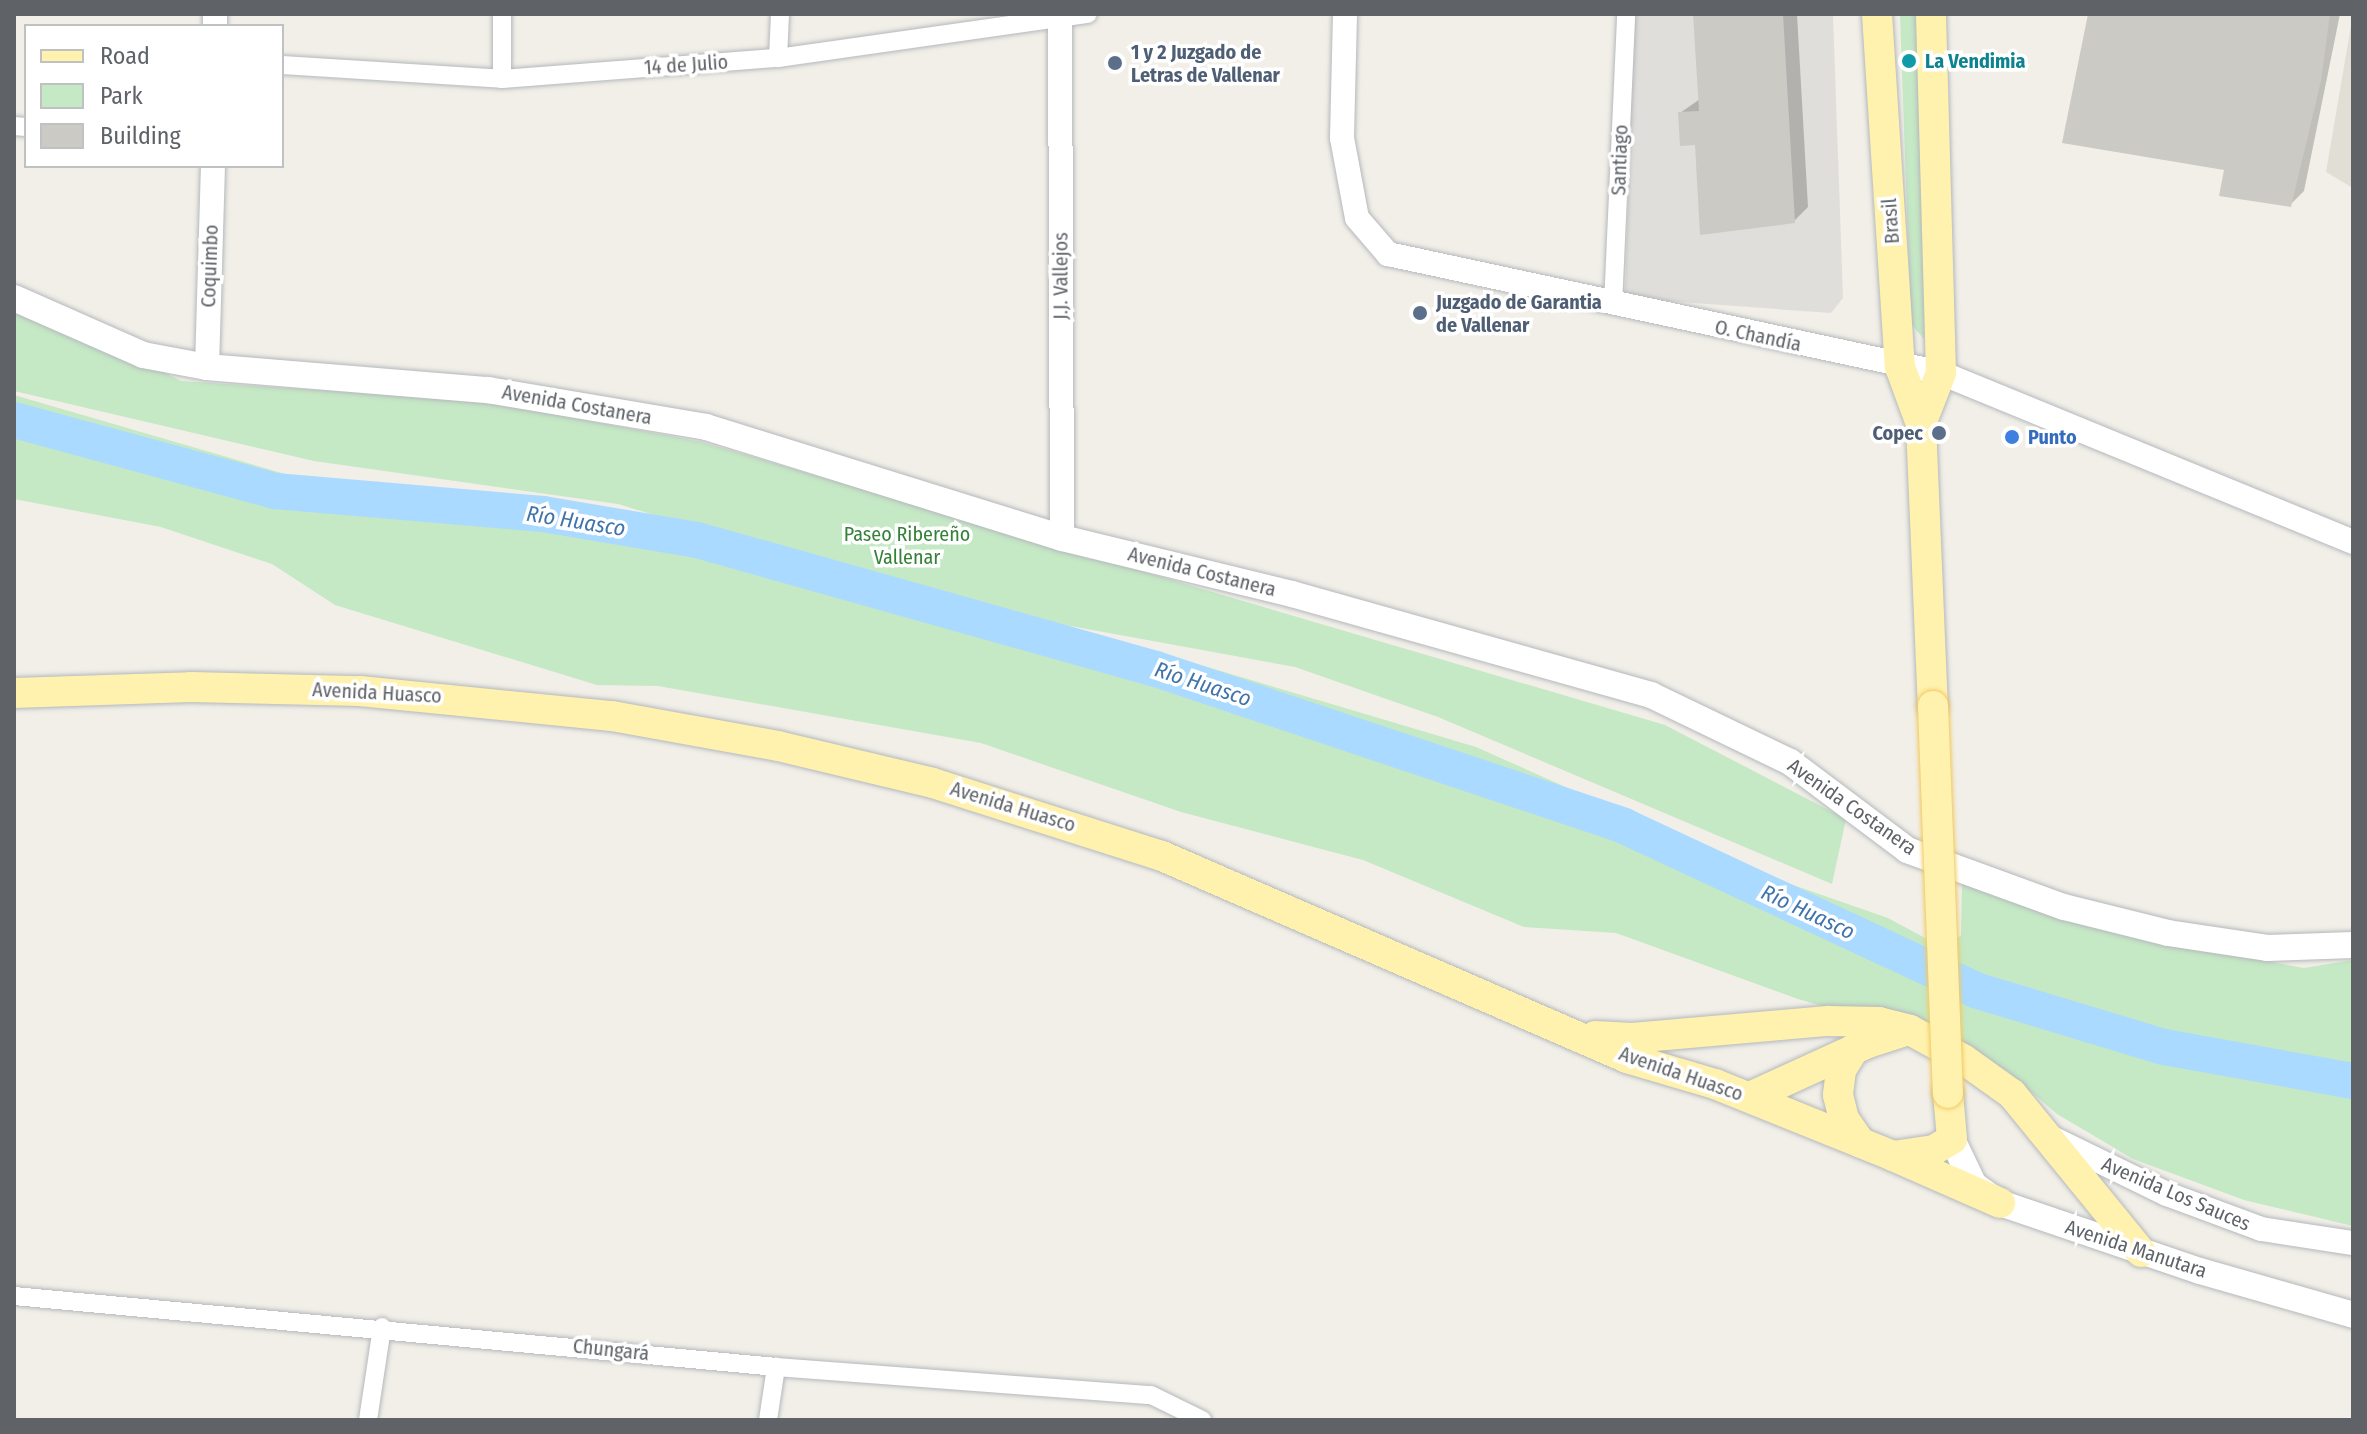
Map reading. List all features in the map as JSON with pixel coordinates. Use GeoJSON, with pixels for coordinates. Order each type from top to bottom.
{"type":"FeatureCollection","features":[{"type":"Feature","properties":{"kind":"main road","name":"Brasil"},"geometry":{"type":"LineString","coordinates":[[1877,14],[1900,367],[1921,424],[1952,1139]]}},
{"type":"Feature","properties":{"kind":"main road","name":"Brasil"},"geometry":{"type":"LineString","coordinates":[[1921,424],[1941,373],[1931,14]]}},
{"type":"Feature","properties":{"kind":"main road","name":"Avenida Costanera"},"geometry":{"type":"LineString","coordinates":[[14,298],[143,355],[207,367],[488,390],[706,427],[1062,538],[1292,594],[1651,695],[1790,762],[1907,850],[2064,907],[2168,933],[2267,948],[2353,945]]}},
{"type":"Feature","properties":{"kind":"main road","name":"Avenida Huasco"},"geometry":{"type":"LineString","coordinates":[[14,693],[191,687],[360,691],[584,713],[778,746],[933,783],[1162,856],[1643,1064],[1750,1097],[2000,1203]]}},
{"type":"Feature","properties":{"kind":"main road"},"geometry":{"type":"LineString","coordinates":[[1577,1034],[1632,1038],[1828,1021],[1879,1022],[1910,1030],[1988,1075],[2052,1138],[2091,1196],[2141,1252]]}},
{"type":"Feature","properties":{"kind":"main road"},"geometry":{"type":"LineString","coordinates":[[1715,1084],[1713,1052],[1724,1037],[1740,1029]]}},
{"type":"Feature","properties":{"kind":"main road"},"geometry":{"type":"LineString","coordinates":[[1750,1097],[1854,1049],[1910,1030]]}},
{"type":"Feature","properties":{"kind":"main road"},"geometry":{"type":"LineString","coordinates":[[1854,1049],[1841,1070],[1838,1095],[1844,1119],[1861,1143]]}},
{"type":"Feature","properties":{"kind":"main road"},"geometry":{"type":"LineString","coordinates":[[1893,1156],[1934,1150],[1952,1139]]}},
{"type":"Feature","properties":{"kind":"main road","name":"Avenida Manutara"},"geometry":{"type":"LineString","coordinates":[[1952,1139],[1974,1185],[2000,1203],[2141,1252],[2353,1315]]}},
{"type":"Feature","properties":{"kind":"street"},"geometry":{"type":"LineString","coordinates":[[502,14],[502,79]]}},
{"type":"Feature","properties":{"kind":"street"},"geometry":{"type":"LineString","coordinates":[[778,58],[780,14]]}},
{"type":"Feature","properties":{"kind":"street","name":"14 de Julio"},"geometry":{"type":"LineString","coordinates":[[284,65],[502,79],[778,58],[1088,14]]}},
{"type":"Feature","properties":{"kind":"street","name":"O. Chandía"},"geometry":{"type":"LineString","coordinates":[[1345,14],[1342,138],[1357,218],[1370,238],[1388,254],[1900,367],[1941,373],[2353,542]]}},
{"type":"Feature","properties":{"kind":"street","name":"Santiago"},"geometry":{"type":"LineString","coordinates":[[1613,305],[1626,14]]}},
{"type":"Feature","properties":{"kind":"street","name":"J.J. Vallejos"},"geometry":{"type":"LineString","coordinates":[[1060,16],[1062,538]]}},
{"type":"Feature","properties":{"kind":"street","name":"Coquimbo"},"geometry":{"type":"LineString","coordinates":[[207,367],[213,168]]}},
{"type":"Feature","properties":{"kind":"street","name":"Avenida Los Sauces"},"geometry":{"type":"LineString","coordinates":[[2052,1138],[2167,1194],[2261,1229],[2353,1243]]}},
{"type":"Feature","properties":{"kind":"street","name":"Chungará"},"geometry":{"type":"LineString","coordinates":[[14,1296],[382,1327],[776,1367],[1151,1395],[1202,1420]]}},
{"type":"Feature","properties":{"kind":"street"},"geometry":{"type":"LineString","coordinates":[[368,1420],[382,1327]]}},
{"type":"Feature","properties":{"kind":"street"},"geometry":{"type":"LineString","coordinates":[[768,1420],[776,1367]]}},
{"type":"Feature","properties":{"kind":"shaded area"},"geometry":{"type":"Polygon","coordinates":[[[1634,14],[1833,14],[1843,298],[1831,313],[1625,298],[1634,14]]]}},
{"type":"Feature","properties":{"kind":"shaded area"},"geometry":{"type":"Polygon","coordinates":[[[2353,14],[2353,188],[2326,172],[2353,14]]]}},
{"type":"Feature","properties":{"kind":"green space"},"geometry":{"type":"Polygon","coordinates":[[[1900,14],[1923,14],[1932,322],[1924,339],[1911,324],[1900,14]]]}},
{"type":"Feature","properties":{"kind":"green space","name":"Paseo Ribereño Vallenar"},"geometry":{"type":"Polygon","coordinates":[[[14,305],[90,334],[181,381],[482,401],[702,442],[1665,725],[1846,819],[1832,884],[1438,717],[1295,667],[961,606],[966,625],[1123,665],[1143,648],[1476,747],[1756,872],[1888,918],[1938,945],[1961,936],[1962,882],[2111,932],[2304,968],[2353,960],[2353,1226],[2244,1200],[2133,1159],[2057,1114],[2008,1072],[1966,1048],[1798,999],[1616,933],[1524,927],[1363,860],[1181,812],[981,743],[658,686],[597,685],[335,605],[272,564],[161,527],[14,499],[14,395],[343,491],[653,533],[852,575],[618,504],[314,461],[14,391],[14,305]]]}},
{"type":"Feature","properties":{"kind":"building"},"geometry":{"type":"Polygon","coordinates":[[[1693,14],[1783,14],[1795,223],[1700,235],[1695,145],[1680,146],[1678,112],[1699,111],[1693,14]]]}},
{"type":"Feature","properties":{"kind":"building"},"geometry":{"type":"Polygon","coordinates":[[[2088,14],[2330,14],[2321,81],[2291,207],[2219,196],[2224,170],[2062,143],[2088,14]]]}},
{"type":"Feature","properties":{"kind":"waterway","name":"Río Huasco"},"geometry":{"type":"LineString","coordinates":[[14,420],[275,491],[543,514],[697,540],[1156,669],[1624,826],[1975,990],[2164,1047],[2353,1081]]}},
{"type":"Feature","properties":{"kind":"place","name":"La Vendimia"},"geometry":{"type":"Point","coordinates":[1909,61]}},
{"type":"Feature","properties":{"kind":"place","name":"1 y 2 Juzgado de Letras de Vallenar"},"geometry":{"type":"Point","coordinates":[1115,63]}},
{"type":"Feature","properties":{"kind":"place","name":"Juzgado de Garantia de Vallenar"},"geometry":{"type":"Point","coordinates":[1420,313]}},
{"type":"Feature","properties":{"kind":"place","name":"Copec"},"geometry":{"type":"Point","coordinates":[1939,433]}},
{"type":"Feature","properties":{"kind":"place","name":"Punto"},"geometry":{"type":"Point","coordinates":[2012,437]}}]}
